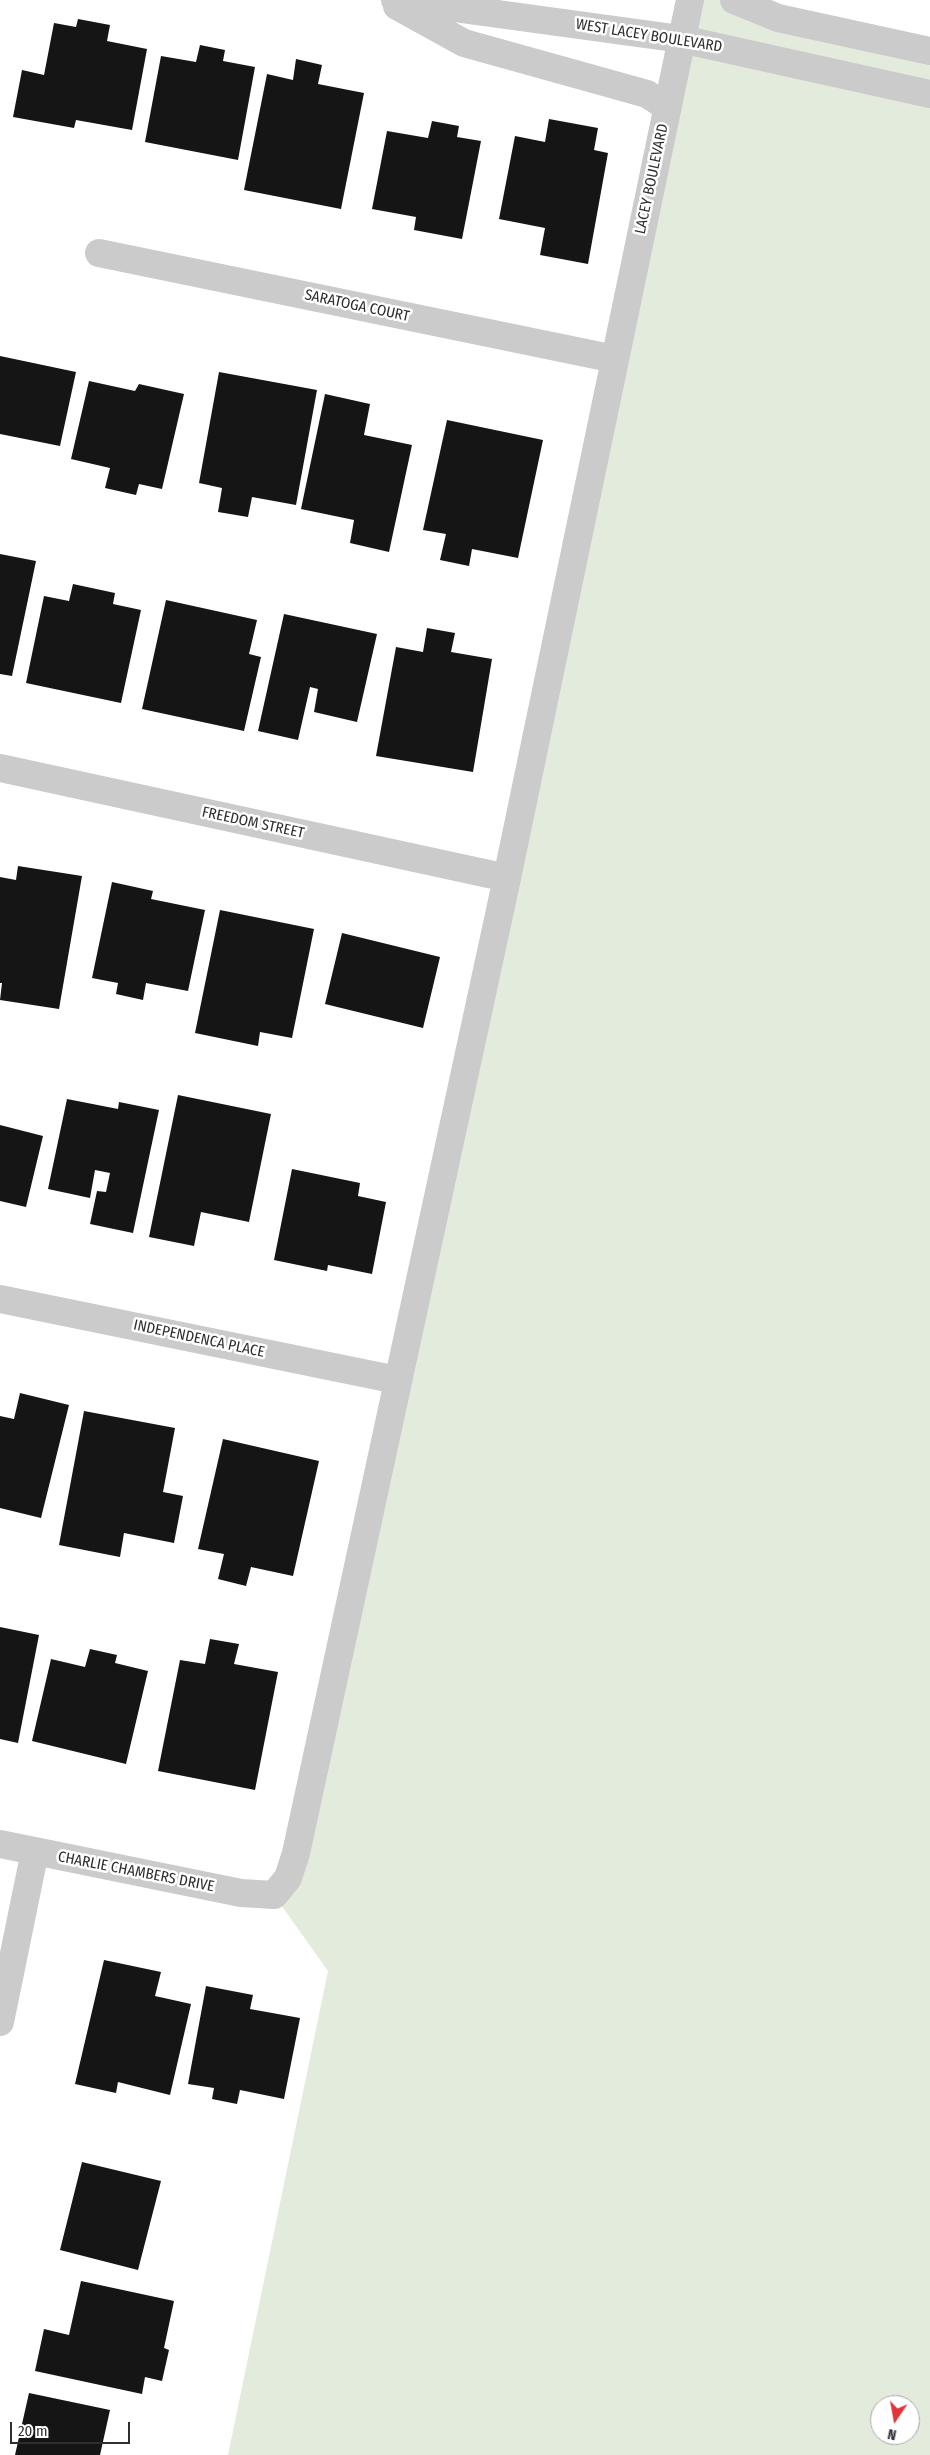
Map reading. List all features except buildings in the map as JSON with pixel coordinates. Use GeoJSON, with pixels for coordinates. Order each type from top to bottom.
{"type":"FeatureCollection","features":[{"type":"Feature","properties":{"kind":"street"},"geometry":{"type":"LineString","coordinates":[[387,0],[464,43],[647,94],[667,107]]}},
{"type":"Feature","properties":{"kind":"street","name":"WEST LACEY BOULEVARD"},"geometry":{"type":"LineString","coordinates":[[395,0],[681,39],[930,94]]}},
{"type":"Feature","properties":{"kind":"street","name":"LACEY BOULEVARD"},"geometry":{"type":"LineString","coordinates":[[274,1895],[288,1878],[296,1853],[507,878],[690,0]]}},
{"type":"Feature","properties":{"kind":"street"},"geometry":{"type":"LineString","coordinates":[[734,0],[778,18],[930,51]]}},
{"type":"Feature","properties":{"kind":"street","name":"SARATOGA COURT"},"geometry":{"type":"LineString","coordinates":[[99,253],[615,358]]}},
{"type":"Feature","properties":{"kind":"street","name":"FREEDOM STREET"},"geometry":{"type":"LineString","coordinates":[[0,768],[507,878]]}},
{"type":"Feature","properties":{"kind":"street","name":"INDEPENDENCA PLACE"},"geometry":{"type":"LineString","coordinates":[[0,1299],[397,1380]]}},
{"type":"Feature","properties":{"kind":"street","name":"CHARLIE CHAMBERS DRIVE"},"geometry":{"type":"LineString","coordinates":[[0,1844],[240,1893],[274,1895]]}},
{"type":"Feature","properties":{"kind":"street"},"geometry":{"type":"LineString","coordinates":[[0,2022],[35,1852]]}},
{"type":"Feature","properties":{"kind":"green space"},"geometry":{"type":"Polygon","coordinates":[[[690,0],[734,0],[930,51],[930,2455],[228,2455],[328,1971],[274,1895],[690,0]]]}}]}
